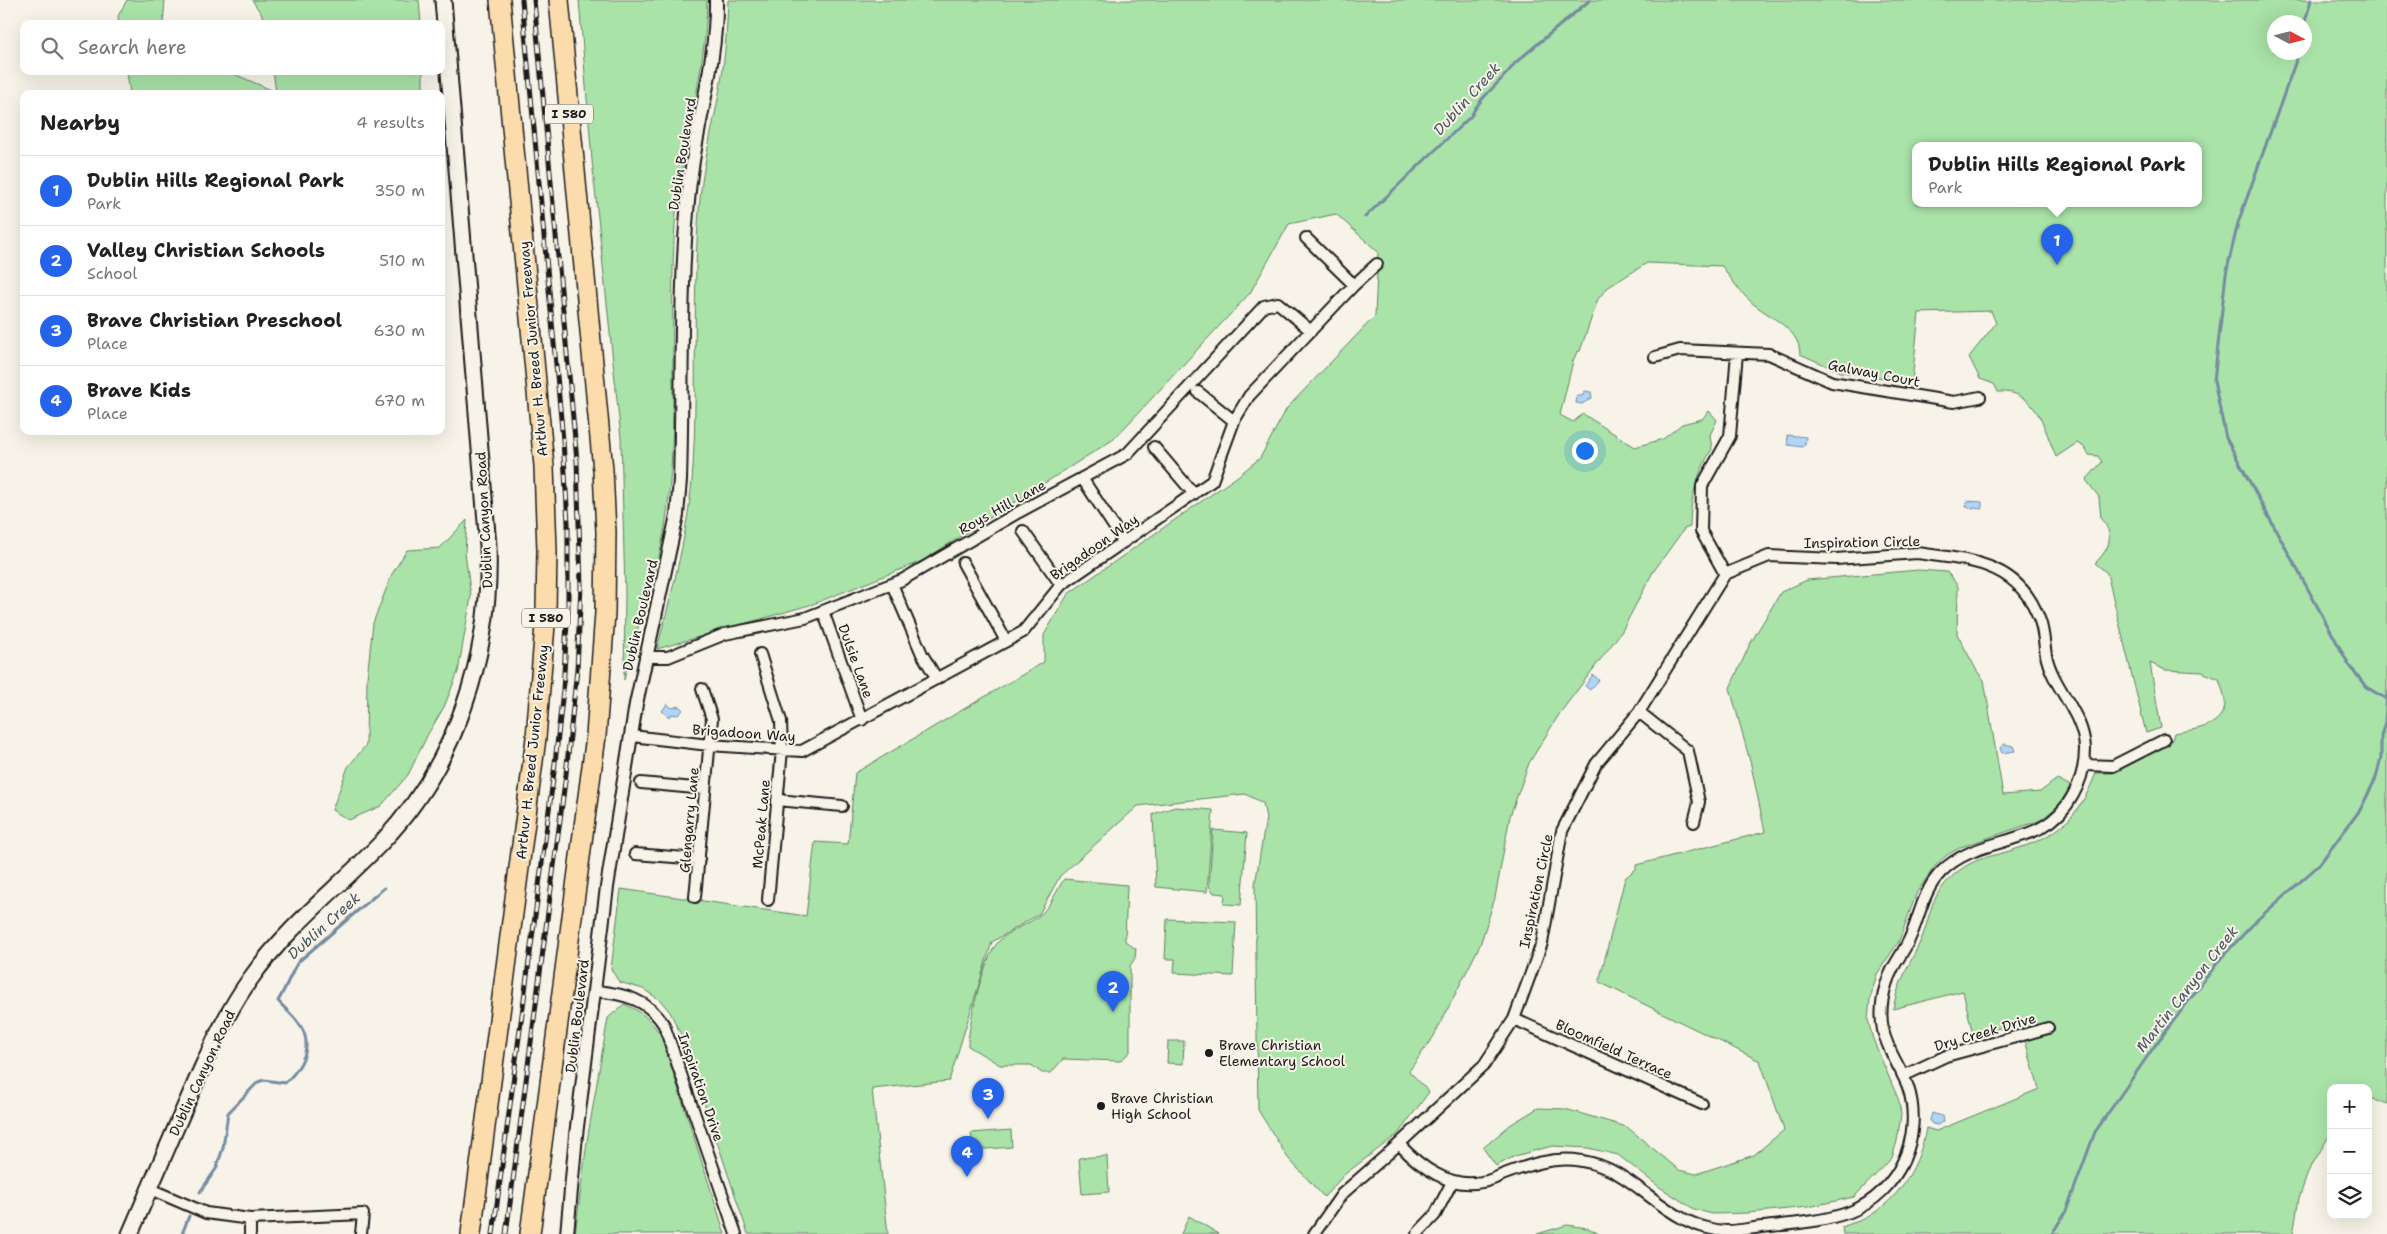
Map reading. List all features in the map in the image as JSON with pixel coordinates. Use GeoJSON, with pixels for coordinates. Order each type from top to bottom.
{"type":"FeatureCollection","features":[{"type":"Feature","properties":{"kind":"highway","name":"Arthur H. Breed Junior Freeway"},"geometry":{"type":"LineString","coordinates":[[471,1234],[538,723],[546,612],[547,550],[544,466],[500,0]]}},
{"type":"Feature","properties":{"kind":"highway","name":"I 580"},"geometry":{"type":"LineString","coordinates":[[530,1234],[595,742],[602,674],[606,600],[606,532],[602,450],[559,0]]}},
{"type":"Feature","properties":{"kind":"main road","name":"Dublin Canyon Road"},"geometry":{"type":"LineString","coordinates":[[443,0],[445,20]]}},
{"type":"Feature","properties":{"kind":"main road","name":"Dublin Canyon Road"},"geometry":{"type":"LineString","coordinates":[[130,1234],[228,1013],[252,976],[280,944],[383,842],[413,804],[451,738],[468,695],[478,660],[487,604],[488,546],[445,24]]}},
{"type":"Feature","properties":{"kind":"street","name":"Dublin Boulevard"},"geometry":{"type":"LineString","coordinates":[[567,1234],[576,1135],[596,991],[607,887],[645,657],[677,515],[680,480],[685,251],[689,190],[710,70],[716,0]]}},
{"type":"Feature","properties":{"kind":"street"},"geometry":{"type":"LineString","coordinates":[[1306,238],[1354,285]]}},
{"type":"Feature","properties":{"kind":"street","name":"Brigadoon Way"},"geometry":{"type":"LineString","coordinates":[[632,736],[709,745],[802,751],[1023,632],[1061,585],[1212,481],[1234,421],[1249,396],[1354,285],[1377,264]]}},
{"type":"Feature","properties":{"kind":"street","name":"Roys Hill Lane"},"geometry":{"type":"LineString","coordinates":[[645,657],[668,657],[725,634],[787,622],[823,611],[892,584],[1127,454],[1264,306],[1278,303],[1311,331]]}},
{"type":"Feature","properties":{"kind":"street","name":"Galway Court"},"geometry":{"type":"LineString","coordinates":[[1655,357],[1680,350],[1769,354],[1832,382],[1954,402],[1980,397]]}},
{"type":"Feature","properties":{"kind":"street"},"geometry":{"type":"LineString","coordinates":[[1724,574],[1701,531],[1702,486],[1730,436],[1737,353]]}},
{"type":"Feature","properties":{"kind":"street"},"geometry":{"type":"LineString","coordinates":[[1198,392],[1234,421]]}},
{"type":"Feature","properties":{"kind":"street"},"geometry":{"type":"LineString","coordinates":[[1154,447],[1194,494]]}},
{"type":"Feature","properties":{"kind":"street"},"geometry":{"type":"LineString","coordinates":[[1082,478],[1124,542]]}},
{"type":"Feature","properties":{"kind":"street"},"geometry":{"type":"LineString","coordinates":[[1024,531],[1061,585]]}},
{"type":"Feature","properties":{"kind":"street","name":"Inspiration Circle"},"geometry":{"type":"LineString","coordinates":[[1917,553],[1969,560],[2002,570],[2018,584],[2028,597],[2040,620],[2046,658],[2050,669],[2079,720],[2083,732],[2084,765],[2072,797],[2064,810],[2053,821],[2028,835],[1962,856],[1950,864],[1930,885],[1917,914],[1909,941],[1891,971],[1881,1014],[1884,1034],[1908,1089],[1912,1118],[1909,1144],[1896,1174],[1883,1192],[1850,1212],[1809,1222],[1726,1231],[1684,1220],[1631,1180],[1614,1170],[1580,1160],[1559,1159],[1544,1161],[1482,1182],[1452,1182],[1439,1176],[1408,1154],[1399,1144],[1484,1065],[1514,1019],[1542,943],[1562,831],[1596,764],[1639,712],[1724,574],[1769,556],[1836,559],[1917,553]]}},
{"type":"Feature","properties":{"kind":"street"},"geometry":{"type":"LineString","coordinates":[[962,564],[1006,641]]}},
{"type":"Feature","properties":{"kind":"street"},"geometry":{"type":"LineString","coordinates":[[892,584],[922,654],[937,680]]}},
{"type":"Feature","properties":{"kind":"street","name":"Dulsie Lane"},"geometry":{"type":"LineString","coordinates":[[823,611],[862,720]]}},
{"type":"Feature","properties":{"kind":"street","name":"McPeak Lane"},"geometry":{"type":"LineString","coordinates":[[760,654],[781,721],[782,750],[768,900]]}},
{"type":"Feature","properties":{"kind":"street","name":"Glengarry Lane"},"geometry":{"type":"LineString","coordinates":[[695,897],[712,719],[702,689]]}},
{"type":"Feature","properties":{"kind":"street"},"geometry":{"type":"LineString","coordinates":[[1639,712],[1688,751],[1698,802],[1694,822]]}},
{"type":"Feature","properties":{"kind":"street"},"geometry":{"type":"LineString","coordinates":[[2084,765],[2113,766],[2164,740]]}},
{"type":"Feature","properties":{"kind":"street"},"geometry":{"type":"LineString","coordinates":[[641,784],[705,789]]}},
{"type":"Feature","properties":{"kind":"street"},"geometry":{"type":"LineString","coordinates":[[777,800],[842,806]]}},
{"type":"Feature","properties":{"kind":"street"},"geometry":{"type":"LineString","coordinates":[[635,854],[699,860]]}},
{"type":"Feature","properties":{"kind":"street","name":"Inspiration Drive"},"geometry":{"type":"LineString","coordinates":[[596,991],[622,994],[638,1000],[654,1012],[664,1025],[736,1234]]}},
{"type":"Feature","properties":{"kind":"street","name":"Bloomfield Terrace"},"geometry":{"type":"LineString","coordinates":[[1514,1019],[1702,1104]]}},
{"type":"Feature","properties":{"kind":"street","name":"Dry Creek Drive"},"geometry":{"type":"LineString","coordinates":[[1903,1076],[1946,1056],[2048,1028]]}},
{"type":"Feature","properties":{"kind":"street"},"geometry":{"type":"LineString","coordinates":[[1314,1234],[1342,1194],[1399,1144]]}},
{"type":"Feature","properties":{"kind":"street"},"geometry":{"type":"LineString","coordinates":[[1417,1234],[1435,1215],[1452,1182]]}},
{"type":"Feature","properties":{"kind":"street"},"geometry":{"type":"LineString","coordinates":[[150,1189],[206,1214],[250,1219],[363,1214],[361,1234]]}},
{"type":"Feature","properties":{"kind":"street"},"geometry":{"type":"LineString","coordinates":[[250,1219],[250,1234]]}},
{"type":"Feature","properties":{"kind":"green space"},"geometry":{"type":"Polygon","coordinates":[[[127,0],[165,0],[163,20],[118,20],[118,16],[127,0]]]}},
{"type":"Feature","properties":{"kind":"green space"},"geometry":{"type":"Polygon","coordinates":[[[252,0],[419,0],[421,20],[263,20],[252,0]]]}},
{"type":"Feature","properties":{"kind":"green space"},"geometry":{"type":"Polygon","coordinates":[[[579,0],[707,0],[702,57],[682,168],[675,224],[672,452],[665,527],[657,566],[624,680],[625,592],[621,438],[592,160],[579,0]]]}},
{"type":"Feature","properties":{"kind":"green space"},"geometry":{"type":"Polygon","coordinates":[[[728,0],[2387,0],[2387,1104],[2372,1098],[2372,1084],[2327,1084],[2327,1140],[2309,1170],[2299,1198],[2293,1234],[1843,1234],[1842,1227],[1871,1215],[1882,1207],[1908,1178],[1919,1154],[1926,1128],[1936,1131],[2039,1089],[2020,1023],[1973,1035],[1963,991],[1893,1009],[1902,980],[1923,935],[1939,891],[1956,873],[1973,862],[2023,847],[2051,834],[2072,816],[2081,804],[2096,773],[2113,773],[2166,746],[2172,740],[2174,733],[2197,729],[2212,723],[2222,713],[2225,699],[2219,679],[2202,672],[2165,670],[2150,663],[2161,728],[2146,733],[2107,573],[2095,563],[2107,548],[2109,537],[2106,525],[2101,519],[2099,497],[2086,480],[2102,462],[2098,456],[2089,455],[2084,447],[2077,443],[2056,457],[2043,423],[2030,404],[2022,397],[2011,393],[1998,392],[1994,384],[1980,379],[1969,357],[1996,323],[1991,311],[1919,313],[1912,382],[1841,372],[1800,354],[1794,336],[1779,322],[1753,304],[1736,286],[1722,266],[1647,263],[1607,288],[1598,299],[1580,351],[1577,352],[1573,361],[1560,415],[1573,422],[1583,414],[1635,447],[1663,439],[1682,424],[1702,419],[1709,411],[1717,420],[1710,435],[1712,449],[1695,486],[1691,506],[1690,527],[1684,529],[1653,572],[1622,631],[1560,713],[1529,763],[1510,816],[1495,898],[1480,945],[1434,1036],[1409,1071],[1429,1092],[1398,1134],[1345,1174],[1324,1197],[1288,1158],[1258,1110],[1255,885],[1266,818],[1263,803],[1245,794],[1138,806],[1060,876],[1039,914],[992,942],[949,1081],[872,1089],[888,1234],[748,1234],[682,1037],[670,1012],[660,1000],[643,989],[619,982],[611,969],[621,889],[806,916],[815,842],[848,844],[855,773],[1044,662],[1044,635],[1068,594],[1238,476],[1260,458],[1287,408],[1375,316],[1378,252],[1336,214],[1289,224],[1250,293],[1114,439],[922,561],[813,604],[657,649],[679,559],[691,490],[695,403],[696,274],[699,210],[703,174],[723,68],[728,0]]]}},
{"type":"Feature","properties":{"kind":"green space"},"geometry":{"type":"Polygon","coordinates":[[[128,75],[236,75],[271,90],[129,90],[128,75]]]}},
{"type":"Feature","properties":{"kind":"green space"},"geometry":{"type":"Polygon","coordinates":[[[274,75],[423,75],[423,90],[276,90],[274,75]]]}},
{"type":"Feature","properties":{"kind":"green space"},"geometry":{"type":"Polygon","coordinates":[[[467,520],[465,553],[471,597],[458,672],[444,707],[428,734],[408,775],[381,806],[349,820],[332,810],[348,767],[366,745],[367,678],[373,623],[392,574],[407,550],[440,548],[467,520]]]}},
{"type":"Feature","properties":{"kind":"green space"},"geometry":{"type":"Polygon","coordinates":[[[1918,570],[1947,572],[1958,586],[1957,634],[1984,680],[2003,795],[2040,792],[2057,779],[2071,786],[2059,805],[2041,820],[1961,847],[1947,855],[1935,866],[1917,892],[1899,941],[1877,974],[1870,999],[1868,1020],[1873,1039],[1899,1101],[1901,1115],[1892,1158],[1854,1197],[1808,1207],[1748,1213],[1712,1214],[1694,1209],[1658,1186],[1618,1155],[1588,1148],[1552,1146],[1515,1156],[1496,1166],[1483,1148],[1510,1125],[1538,1108],[1565,1109],[1627,1127],[1679,1170],[1696,1174],[1754,1155],[1784,1130],[1760,1061],[1599,982],[1625,878],[1636,869],[1636,865],[1765,832],[1751,765],[1730,688],[1750,644],[1781,592],[1807,580],[1918,570]]]}},
{"type":"Feature","properties":{"kind":"green space"},"geometry":{"type":"Polygon","coordinates":[[[1175,807],[1213,810],[1207,892],[1156,887],[1153,814],[1175,807]]]}},
{"type":"Feature","properties":{"kind":"green space"},"geometry":{"type":"Polygon","coordinates":[[[1213,830],[1247,833],[1241,905],[1224,904],[1225,894],[1214,893],[1209,886],[1213,830]]]}},
{"type":"Feature","properties":{"kind":"green space"},"geometry":{"type":"Polygon","coordinates":[[[1064,879],[1127,885],[1125,941],[1136,949],[1135,958],[1130,966],[1130,1052],[1120,1061],[1063,1059],[1051,1073],[1042,1073],[1031,1065],[1000,1065],[968,1046],[974,1007],[983,975],[993,949],[999,941],[1041,914],[1051,902],[1064,879]]]}},
{"type":"Feature","properties":{"kind":"green space"},"geometry":{"type":"Polygon","coordinates":[[[1167,919],[1236,922],[1233,976],[1174,973],[1175,959],[1165,959],[1167,919]]]}},
{"type":"Feature","properties":{"kind":"green space"},"geometry":{"type":"Polygon","coordinates":[[[624,1004],[645,1016],[661,1035],[725,1234],[575,1234],[587,1141],[608,1018],[624,1004]]]}},
{"type":"Feature","properties":{"kind":"green space"},"geometry":{"type":"Polygon","coordinates":[[[1168,1041],[1184,1041],[1183,1064],[1167,1063],[1168,1041]]]}},
{"type":"Feature","properties":{"kind":"green space"},"geometry":{"type":"Polygon","coordinates":[[[1011,1130],[1012,1147],[973,1150],[971,1133],[1011,1130]]]}},
{"type":"Feature","properties":{"kind":"green space"},"geometry":{"type":"Polygon","coordinates":[[[1107,1156],[1109,1192],[1082,1194],[1079,1158],[1107,1156]]]}},
{"type":"Feature","properties":{"kind":"green space"},"geometry":{"type":"Polygon","coordinates":[[[1189,1216],[1219,1234],[1181,1234],[1189,1216]]]}},
{"type":"Feature","properties":{"kind":"green space"},"geometry":{"type":"Polygon","coordinates":[[[1567,1225],[1588,1228],[1599,1234],[1537,1234],[1567,1225]]]}},
{"type":"Feature","properties":{"kind":"water"},"geometry":{"type":"Polygon","coordinates":[[[1585,391],[1591,392],[1592,398],[1582,404],[1576,403],[1577,396],[1582,396],[1585,391]]]}},
{"type":"Feature","properties":{"kind":"water"},"geometry":{"type":"Polygon","coordinates":[[[1787,435],[1806,437],[1805,444],[1802,447],[1788,445],[1787,435]]]}},
{"type":"Feature","properties":{"kind":"water"},"geometry":{"type":"Polygon","coordinates":[[[1967,501],[1982,502],[1982,509],[1966,507],[1967,501]]]}},
{"type":"Feature","properties":{"kind":"water"},"geometry":{"type":"Polygon","coordinates":[[[1593,675],[1599,680],[1590,690],[1585,686],[1593,675]]]}},
{"type":"Feature","properties":{"kind":"water"},"geometry":{"type":"Polygon","coordinates":[[[667,704],[672,708],[679,706],[683,710],[678,715],[671,714],[669,717],[662,711],[667,704]]]}},
{"type":"Feature","properties":{"kind":"water"},"geometry":{"type":"Polygon","coordinates":[[[2004,744],[2013,746],[2015,751],[2002,753],[2000,748],[2004,744]]]}},
{"type":"Feature","properties":{"kind":"water"},"geometry":{"type":"Polygon","coordinates":[[[1932,1113],[1942,1116],[1943,1121],[1938,1125],[1932,1124],[1930,1120],[1932,1113]]]}},
{"type":"Feature","properties":{"kind":"waterway","name":"Dublin Creek"},"geometry":{"type":"LineString","coordinates":[[1365,217],[1471,116],[1475,108],[1515,63],[1590,0]]}},
{"type":"Feature","properties":{"kind":"waterway"},"geometry":{"type":"LineString","coordinates":[[2307,15],[2311,0]]}},
{"type":"Feature","properties":{"kind":"waterway"},"geometry":{"type":"LineString","coordinates":[[2296,60],[2238,223],[2226,274],[2214,381],[2226,438],[2348,663],[2366,687],[2385,698]]}},
{"type":"Feature","properties":{"kind":"waterway","name":"Martin Canyon Creek"},"geometry":{"type":"LineString","coordinates":[[2052,1234],[2066,1211],[2095,1132],[2156,1044],[2221,958],[2258,919],[2318,866],[2360,810],[2376,778],[2381,757],[2381,736],[2385,722],[2387,693]]}},
{"type":"Feature","properties":{"kind":"waterway","name":"Dublin Creek"},"geometry":{"type":"LineString","coordinates":[[200,1192],[216,1169],[223,1148],[228,1113],[258,1082],[264,1080],[285,1083],[294,1074],[304,1056],[306,1043],[303,1031],[298,1022],[278,1001],[298,962],[384,888]]}},
{"type":"Feature","properties":{"kind":"waterway","name":"Dublin Creek"},"geometry":{"type":"LineString","coordinates":[[182,1234],[189,1216]]}},
{"type":"Feature","properties":{"kind":"railway"},"geometry":{"type":"LineString","coordinates":[[493,1234],[554,772],[563,690],[568,606],[568,523],[563,440],[522,0]]}},
{"type":"Feature","properties":{"kind":"railway"},"geometry":{"type":"LineString","coordinates":[[506,1234],[566,774],[577,669],[581,586],[577,461],[534,0]]}},
{"type":"Feature","properties":{"kind":"place","name":"Dublin Hills Regional Park"},"geometry":{"type":"Point","coordinates":[2057,265]}},
{"type":"Feature","properties":{"kind":"place","name":"Valley Christian Schools"},"geometry":{"type":"Point","coordinates":[1113,1012]}},
{"type":"Feature","properties":{"kind":"place","name":"Brave Christian Elementary School"},"geometry":{"type":"Point","coordinates":[1209,1053]}},
{"type":"Feature","properties":{"kind":"place","name":"Brave Christian High School"},"geometry":{"type":"Point","coordinates":[1101,1106]}},
{"type":"Feature","properties":{"kind":"place","name":"Brave Christian Preschool"},"geometry":{"type":"Point","coordinates":[988,1119]}},
{"type":"Feature","properties":{"kind":"place","name":"Brave Kids"},"geometry":{"type":"Point","coordinates":[967,1177]}}]}
